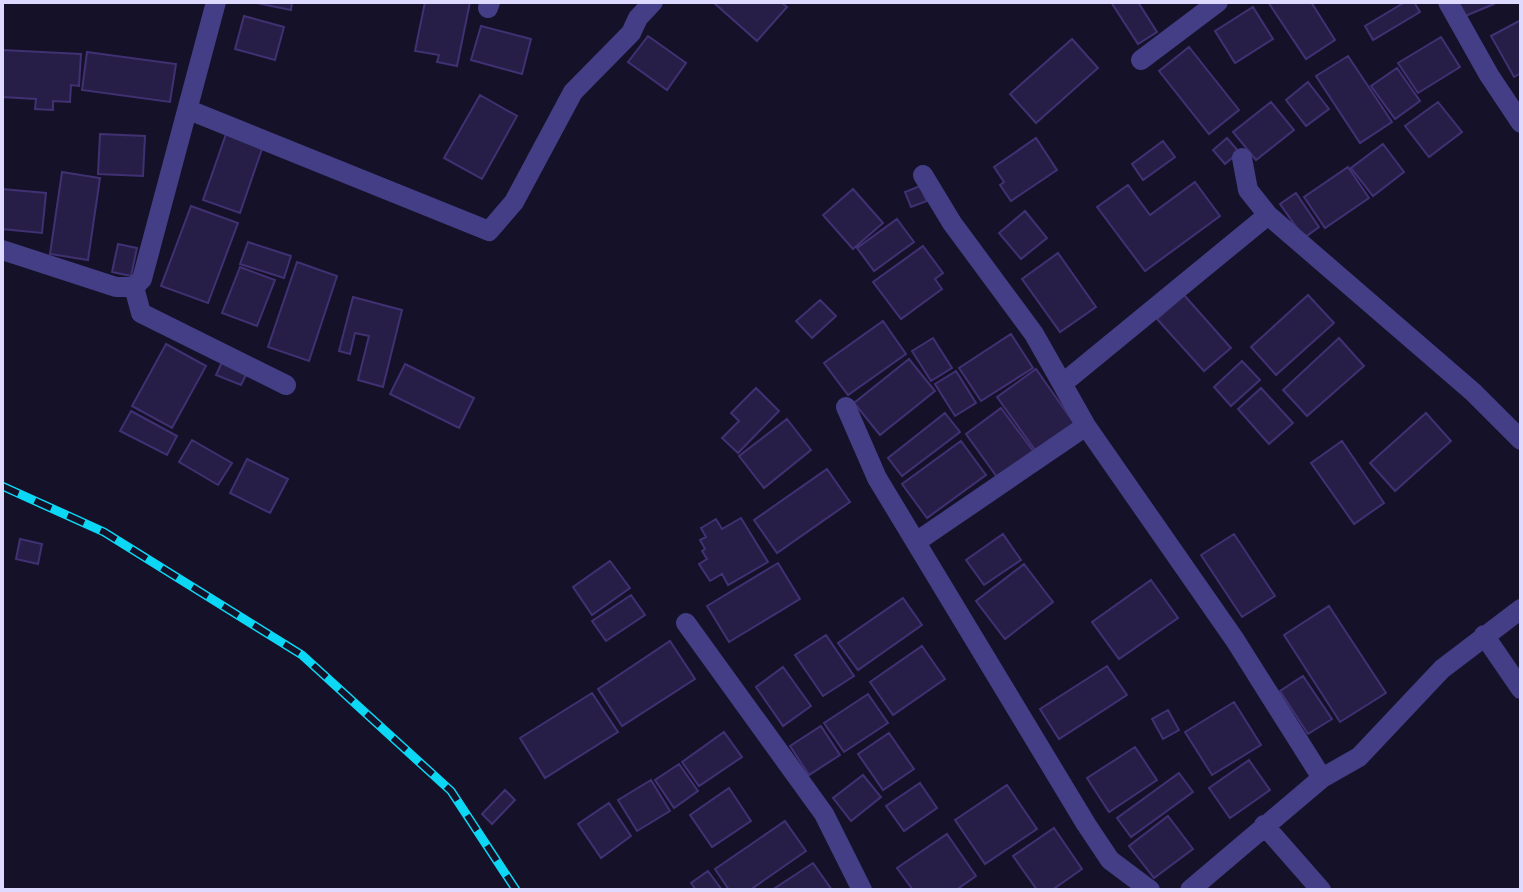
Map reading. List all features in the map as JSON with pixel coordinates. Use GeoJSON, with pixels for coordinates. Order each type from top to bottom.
{"type":"FeatureCollection","features":[{"type":"Feature","properties":{"kind":"street"},"geometry":{"type":"LineString","coordinates":[[2,250],[116,287],[134,287],[142,279],[216,2]]}},
{"type":"Feature","properties":{"kind":"street"},"geometry":{"type":"LineString","coordinates":[[189,110],[489,231],[514,202],[573,92],[631,33],[638,18],[653,2]]}},
{"type":"Feature","properties":{"kind":"street"},"geometry":{"type":"LineString","coordinates":[[1141,60],[1218,2]]}},
{"type":"Feature","properties":{"kind":"street"},"geometry":{"type":"LineString","coordinates":[[1448,2],[1489,75],[1521,123]]}},
{"type":"Feature","properties":{"kind":"street"},"geometry":{"type":"LineString","coordinates":[[1242,158],[1248,190],[1268,215],[1473,392],[1521,440]]}},
{"type":"Feature","properties":{"kind":"street"},"geometry":{"type":"LineString","coordinates":[[923,175],[952,223],[1034,334],[1086,426],[1235,640],[1322,778]]}},
{"type":"Feature","properties":{"kind":"street"},"geometry":{"type":"LineString","coordinates":[[1062,384],[1268,215]]}},
{"type":"Feature","properties":{"kind":"street"},"geometry":{"type":"LineString","coordinates":[[134,287],[141,313],[286,385]]}},
{"type":"Feature","properties":{"kind":"street"},"geometry":{"type":"LineString","coordinates":[[846,407],[877,478],[1110,860],[1150,890]]}},
{"type":"Feature","properties":{"kind":"street"},"geometry":{"type":"LineString","coordinates":[[916,542],[1086,426]]}},
{"type":"Feature","properties":{"kind":"street"},"geometry":{"type":"LineString","coordinates":[[1190,890],[1322,778],[1359,757],[1442,669],[1521,609]]}},
{"type":"Feature","properties":{"kind":"street"},"geometry":{"type":"LineString","coordinates":[[686,623],[824,814],[862,890]]}},
{"type":"Feature","properties":{"kind":"street"},"geometry":{"type":"LineString","coordinates":[[1484,635],[1521,689]]}},
{"type":"Feature","properties":{"kind":"street"},"geometry":{"type":"LineString","coordinates":[[1264,825],[1321,890]]}},
{"type":"Feature","properties":{"kind":"building"},"geometry":{"type":"Polygon","coordinates":[[[252,2],[292,2],[291,10],[252,2]]]}},
{"type":"Feature","properties":{"kind":"building"},"geometry":{"type":"Polygon","coordinates":[[[425,2],[470,2],[457,66],[437,62],[439,55],[415,51],[425,2]]]}},
{"type":"Feature","properties":{"kind":"building"},"geometry":{"type":"Polygon","coordinates":[[[713,2],[781,2],[787,7],[757,41],[713,2]]]}},
{"type":"Feature","properties":{"kind":"building"},"geometry":{"type":"Polygon","coordinates":[[[1111,2],[1138,2],[1157,32],[1138,44],[1111,2]]]}},
{"type":"Feature","properties":{"kind":"building"},"geometry":{"type":"Polygon","coordinates":[[[1268,2],[1311,2],[1335,40],[1306,59],[1268,2]]]}},
{"type":"Feature","properties":{"kind":"building"},"geometry":{"type":"Polygon","coordinates":[[[1405,2],[1414,2],[1420,12],[1373,40],[1365,26],[1405,2]]]}},
{"type":"Feature","properties":{"kind":"building"},"geometry":{"type":"Polygon","coordinates":[[[1456,2],[1494,2],[1494,4],[1463,17],[1456,2]]]}},
{"type":"Feature","properties":{"kind":"building"},"geometry":{"type":"Polygon","coordinates":[[[1253,7],[1273,39],[1235,63],[1215,31],[1253,7]]]}},
{"type":"Feature","properties":{"kind":"building"},"geometry":{"type":"Polygon","coordinates":[[[244,16],[284,27],[275,60],[235,49],[244,16]]]}},
{"type":"Feature","properties":{"kind":"building"},"geometry":{"type":"Polygon","coordinates":[[[1521,20],[1521,73],[1514,77],[1491,36],[1521,20]]]}},
{"type":"Feature","properties":{"kind":"building"},"geometry":{"type":"Polygon","coordinates":[[[481,26],[531,39],[522,74],[471,60],[481,26]]]}},
{"type":"Feature","properties":{"kind":"building"},"geometry":{"type":"Polygon","coordinates":[[[648,36],[686,63],[667,90],[628,62],[648,36]]]}},
{"type":"Feature","properties":{"kind":"building"},"geometry":{"type":"Polygon","coordinates":[[[1441,37],[1460,67],[1418,93],[1398,63],[1441,37]]]}},
{"type":"Feature","properties":{"kind":"building"},"geometry":{"type":"Polygon","coordinates":[[[1072,39],[1098,68],[1036,123],[1010,94],[1072,39]]]}},
{"type":"Feature","properties":{"kind":"building"},"geometry":{"type":"Polygon","coordinates":[[[1189,47],[1239,110],[1209,134],[1159,71],[1189,47]]]}},
{"type":"Feature","properties":{"kind":"building"},"geometry":{"type":"Polygon","coordinates":[[[2,50],[81,54],[79,86],[71,85],[70,102],[53,101],[53,110],[35,109],[36,99],[2,97],[2,50]]]}},
{"type":"Feature","properties":{"kind":"building"},"geometry":{"type":"Polygon","coordinates":[[[87,52],[176,64],[170,102],[82,90],[87,52]]]}},
{"type":"Feature","properties":{"kind":"building"},"geometry":{"type":"Polygon","coordinates":[[[1348,56],[1392,122],[1360,143],[1316,76],[1348,56]]]}},
{"type":"Feature","properties":{"kind":"building"},"geometry":{"type":"Polygon","coordinates":[[[1397,68],[1420,101],[1395,119],[1371,86],[1397,68]]]}},
{"type":"Feature","properties":{"kind":"building"},"geometry":{"type":"Polygon","coordinates":[[[1308,82],[1329,109],[1306,126],[1286,100],[1308,82]]]}},
{"type":"Feature","properties":{"kind":"building"},"geometry":{"type":"Polygon","coordinates":[[[480,95],[517,116],[482,179],[444,158],[480,95]]]}},
{"type":"Feature","properties":{"kind":"building"},"geometry":{"type":"Polygon","coordinates":[[[1271,102],[1294,130],[1256,160],[1233,132],[1271,102]]]}},
{"type":"Feature","properties":{"kind":"building"},"geometry":{"type":"Polygon","coordinates":[[[1438,102],[1462,132],[1429,157],[1405,126],[1438,102]]]}},
{"type":"Feature","properties":{"kind":"building"},"geometry":{"type":"Polygon","coordinates":[[[100,134],[145,136],[143,176],[98,174],[100,134]]]}},
{"type":"Feature","properties":{"kind":"building"},"geometry":{"type":"Polygon","coordinates":[[[226,134],[263,146],[240,213],[203,200],[226,134]]]}},
{"type":"Feature","properties":{"kind":"building"},"geometry":{"type":"Polygon","coordinates":[[[1036,138],[1057,170],[1011,201],[1000,185],[1004,182],[994,167],[1036,138]]]}},
{"type":"Feature","properties":{"kind":"building"},"geometry":{"type":"Polygon","coordinates":[[[1227,138],[1239,152],[1225,164],[1213,150],[1227,138]]]}},
{"type":"Feature","properties":{"kind":"building"},"geometry":{"type":"Polygon","coordinates":[[[1163,141],[1175,157],[1143,180],[1132,164],[1163,141]]]}},
{"type":"Feature","properties":{"kind":"building"},"geometry":{"type":"Polygon","coordinates":[[[1383,144],[1404,172],[1373,196],[1351,168],[1383,144]]]}},
{"type":"Feature","properties":{"kind":"building"},"geometry":{"type":"Polygon","coordinates":[[[1348,167],[1369,198],[1325,228],[1304,197],[1348,167]]]}},
{"type":"Feature","properties":{"kind":"building"},"geometry":{"type":"Polygon","coordinates":[[[62,172],[100,178],[88,260],[50,254],[62,172]]]}},
{"type":"Feature","properties":{"kind":"building"},"geometry":{"type":"Polygon","coordinates":[[[1195,182],[1220,216],[1145,271],[1097,207],[1128,185],[1150,215],[1195,182]]]}},
{"type":"Feature","properties":{"kind":"building"},"geometry":{"type":"Polygon","coordinates":[[[920,186],[927,201],[911,207],[905,192],[920,186]]]}},
{"type":"Feature","properties":{"kind":"building"},"geometry":{"type":"Polygon","coordinates":[[[2,189],[46,193],[42,233],[2,229],[2,189]]]}},
{"type":"Feature","properties":{"kind":"building"},"geometry":{"type":"Polygon","coordinates":[[[853,189],[883,223],[853,249],[823,215],[853,189]]]}},
{"type":"Feature","properties":{"kind":"building"},"geometry":{"type":"Polygon","coordinates":[[[1296,193],[1319,227],[1304,238],[1280,204],[1296,193]]]}},
{"type":"Feature","properties":{"kind":"building"},"geometry":{"type":"Polygon","coordinates":[[[191,206],[238,223],[208,303],[161,286],[191,206]]]}},
{"type":"Feature","properties":{"kind":"building"},"geometry":{"type":"Polygon","coordinates":[[[1025,211],[1047,238],[1021,259],[999,233],[1025,211]]]}},
{"type":"Feature","properties":{"kind":"building"},"geometry":{"type":"Polygon","coordinates":[[[897,219],[914,242],[874,271],[857,248],[897,219]]]}},
{"type":"Feature","properties":{"kind":"building"},"geometry":{"type":"Polygon","coordinates":[[[248,242],[291,256],[284,278],[240,264],[248,242]]]}},
{"type":"Feature","properties":{"kind":"building"},"geometry":{"type":"Polygon","coordinates":[[[118,244],[137,248],[131,276],[112,272],[118,244]]]}},
{"type":"Feature","properties":{"kind":"building"},"geometry":{"type":"Polygon","coordinates":[[[923,246],[943,273],[935,279],[942,289],[901,319],[873,282],[923,246]]]}},
{"type":"Feature","properties":{"kind":"building"},"geometry":{"type":"Polygon","coordinates":[[[1058,253],[1096,307],[1060,332],[1022,279],[1058,253]]]}},
{"type":"Feature","properties":{"kind":"building"},"geometry":{"type":"Polygon","coordinates":[[[297,262],[337,276],[309,361],[268,347],[297,262]]]}},
{"type":"Feature","properties":{"kind":"building"},"geometry":{"type":"Polygon","coordinates":[[[240,267],[275,280],[257,326],[222,313],[240,267]]]}},
{"type":"Feature","properties":{"kind":"building"},"geometry":{"type":"Polygon","coordinates":[[[1184,295],[1231,348],[1204,371],[1157,319],[1184,295]]]}},
{"type":"Feature","properties":{"kind":"building"},"geometry":{"type":"Polygon","coordinates":[[[1308,295],[1334,323],[1276,375],[1251,347],[1308,295]]]}},
{"type":"Feature","properties":{"kind":"building"},"geometry":{"type":"Polygon","coordinates":[[[353,297],[402,310],[383,387],[358,380],[369,336],[355,333],[350,354],[339,351],[353,297]]]}},
{"type":"Feature","properties":{"kind":"building"},"geometry":{"type":"Polygon","coordinates":[[[820,300],[836,316],[812,338],[796,321],[820,300]]]}},
{"type":"Feature","properties":{"kind":"building"},"geometry":{"type":"Polygon","coordinates":[[[883,321],[906,354],[848,395],[824,363],[883,321]]]}},
{"type":"Feature","properties":{"kind":"building"},"geometry":{"type":"Polygon","coordinates":[[[1011,334],[1033,368],[981,401],[959,368],[1011,334]]]}},
{"type":"Feature","properties":{"kind":"building"},"geometry":{"type":"Polygon","coordinates":[[[933,338],[952,368],[931,381],[912,351],[933,338]]]}},
{"type":"Feature","properties":{"kind":"building"},"geometry":{"type":"Polygon","coordinates":[[[1339,338],[1364,366],[1307,416],[1283,390],[1339,338]]]}},
{"type":"Feature","properties":{"kind":"building"},"geometry":{"type":"Polygon","coordinates":[[[166,344],[206,366],[172,428],[132,406],[166,344]]]}},
{"type":"Feature","properties":{"kind":"building"},"geometry":{"type":"Polygon","coordinates":[[[909,359],[935,391],[880,435],[854,403],[909,359]]]}},
{"type":"Feature","properties":{"kind":"building"},"geometry":{"type":"Polygon","coordinates":[[[1242,361],[1260,380],[1231,406],[1214,387],[1242,361]]]}},
{"type":"Feature","properties":{"kind":"building"},"geometry":{"type":"Polygon","coordinates":[[[222,362],[247,373],[241,385],[216,375],[222,362]]]}},
{"type":"Feature","properties":{"kind":"building"},"geometry":{"type":"Polygon","coordinates":[[[405,364],[474,398],[459,428],[390,394],[405,364]]]}},
{"type":"Feature","properties":{"kind":"building"},"geometry":{"type":"Polygon","coordinates":[[[1036,369],[1074,423],[1035,450],[997,397],[1036,369]]]}},
{"type":"Feature","properties":{"kind":"building"},"geometry":{"type":"Polygon","coordinates":[[[956,371],[976,403],[955,416],[935,384],[956,371]]]}},
{"type":"Feature","properties":{"kind":"building"},"geometry":{"type":"Polygon","coordinates":[[[756,388],[779,411],[738,453],[722,438],[739,421],[731,413],[756,388]]]}},
{"type":"Feature","properties":{"kind":"building"},"geometry":{"type":"Polygon","coordinates":[[[1261,388],[1293,423],[1269,444],[1238,409],[1261,388]]]}},
{"type":"Feature","properties":{"kind":"building"},"geometry":{"type":"Polygon","coordinates":[[[1001,408],[1033,451],[997,477],[966,434],[1001,408]]]}},
{"type":"Feature","properties":{"kind":"building"},"geometry":{"type":"Polygon","coordinates":[[[131,411],[177,436],[167,455],[120,431],[131,411]]]}},
{"type":"Feature","properties":{"kind":"building"},"geometry":{"type":"Polygon","coordinates":[[[945,413],[960,432],[902,476],[888,458],[945,413]]]}},
{"type":"Feature","properties":{"kind":"building"},"geometry":{"type":"Polygon","coordinates":[[[1426,413],[1451,441],[1395,491],[1370,463],[1426,413]]]}},
{"type":"Feature","properties":{"kind":"building"},"geometry":{"type":"Polygon","coordinates":[[[787,419],[811,450],[764,488],[739,456],[787,419]]]}},
{"type":"Feature","properties":{"kind":"building"},"geometry":{"type":"Polygon","coordinates":[[[192,440],[232,463],[218,485],[179,462],[192,440]]]}},
{"type":"Feature","properties":{"kind":"building"},"geometry":{"type":"Polygon","coordinates":[[[961,441],[986,475],[927,518],[902,484],[961,441]]]}},
{"type":"Feature","properties":{"kind":"building"},"geometry":{"type":"Polygon","coordinates":[[[1342,441],[1384,503],[1354,524],[1311,463],[1342,441]]]}},
{"type":"Feature","properties":{"kind":"building"},"geometry":{"type":"Polygon","coordinates":[[[247,459],[288,479],[270,513],[230,493],[247,459]]]}},
{"type":"Feature","properties":{"kind":"building"},"geometry":{"type":"Polygon","coordinates":[[[827,469],[850,502],[777,553],[754,520],[827,469]]]}},
{"type":"Feature","properties":{"kind":"building"},"geometry":{"type":"Polygon","coordinates":[[[741,518],[768,562],[728,585],[722,574],[710,581],[699,564],[707,559],[702,551],[705,549],[700,540],[706,537],[701,528],[716,519],[722,529],[741,518]]]}},
{"type":"Feature","properties":{"kind":"building"},"geometry":{"type":"Polygon","coordinates":[[[1003,534],[1021,560],[984,585],[966,560],[1003,534]]]}},
{"type":"Feature","properties":{"kind":"building"},"geometry":{"type":"Polygon","coordinates":[[[1234,534],[1275,596],[1242,617],[1201,555],[1234,534]]]}},
{"type":"Feature","properties":{"kind":"building"},"geometry":{"type":"Polygon","coordinates":[[[20,539],[42,544],[38,564],[16,559],[20,539]]]}},
{"type":"Feature","properties":{"kind":"building"},"geometry":{"type":"Polygon","coordinates":[[[610,561],[630,588],[592,615],[573,587],[610,561]]]}},
{"type":"Feature","properties":{"kind":"building"},"geometry":{"type":"Polygon","coordinates":[[[778,563],[800,599],[729,642],[707,606],[778,563]]]}},
{"type":"Feature","properties":{"kind":"building"},"geometry":{"type":"Polygon","coordinates":[[[1024,564],[1053,602],[1005,639],[976,601],[1024,564]]]}},
{"type":"Feature","properties":{"kind":"building"},"geometry":{"type":"Polygon","coordinates":[[[1151,580],[1178,618],[1119,659],[1092,622],[1151,580]]]}},
{"type":"Feature","properties":{"kind":"building"},"geometry":{"type":"Polygon","coordinates":[[[631,595],[645,615],[606,641],[592,621],[631,595]]]}},
{"type":"Feature","properties":{"kind":"building"},"geometry":{"type":"Polygon","coordinates":[[[903,598],[922,625],[858,670],[838,643],[903,598]]]}},
{"type":"Feature","properties":{"kind":"building"},"geometry":{"type":"Polygon","coordinates":[[[1329,606],[1386,693],[1340,722],[1284,635],[1329,606]]]}},
{"type":"Feature","properties":{"kind":"building"},"geometry":{"type":"Polygon","coordinates":[[[826,635],[854,676],[823,696],[795,655],[826,635]]]}},
{"type":"Feature","properties":{"kind":"building"},"geometry":{"type":"Polygon","coordinates":[[[670,641],[695,679],[622,726],[598,689],[670,641]]]}},
{"type":"Feature","properties":{"kind":"building"},"geometry":{"type":"Polygon","coordinates":[[[922,646],[945,679],[893,715],[870,682],[922,646]]]}},
{"type":"Feature","properties":{"kind":"building"},"geometry":{"type":"Polygon","coordinates":[[[1107,666],[1127,695],[1059,739],[1040,709],[1107,666]]]}},
{"type":"Feature","properties":{"kind":"building"},"geometry":{"type":"Polygon","coordinates":[[[783,667],[811,706],[783,726],[756,687],[783,667]]]}},
{"type":"Feature","properties":{"kind":"building"},"geometry":{"type":"Polygon","coordinates":[[[1303,676],[1332,719],[1308,734],[1280,691],[1303,676]]]}},
{"type":"Feature","properties":{"kind":"building"},"geometry":{"type":"Polygon","coordinates":[[[592,693],[618,732],[545,778],[520,738],[592,693]]]}},
{"type":"Feature","properties":{"kind":"building"},"geometry":{"type":"Polygon","coordinates":[[[868,694],[888,723],[844,752],[824,723],[868,694]]]}},
{"type":"Feature","properties":{"kind":"building"},"geometry":{"type":"Polygon","coordinates":[[[1234,702],[1261,745],[1212,775],[1185,732],[1234,702]]]}},
{"type":"Feature","properties":{"kind":"building"},"geometry":{"type":"Polygon","coordinates":[[[1168,710],[1179,730],[1163,739],[1152,719],[1168,710]]]}},
{"type":"Feature","properties":{"kind":"building"},"geometry":{"type":"Polygon","coordinates":[[[821,726],[840,755],[809,775],[790,746],[821,726]]]}},
{"type":"Feature","properties":{"kind":"building"},"geometry":{"type":"Polygon","coordinates":[[[724,732],[742,757],[699,786],[682,762],[724,732]]]}},
{"type":"Feature","properties":{"kind":"building"},"geometry":{"type":"Polygon","coordinates":[[[889,733],[914,769],[883,790],[858,754],[889,733]]]}},
{"type":"Feature","properties":{"kind":"building"},"geometry":{"type":"Polygon","coordinates":[[[1135,747],[1157,780],[1109,812],[1087,778],[1135,747]]]}},
{"type":"Feature","properties":{"kind":"building"},"geometry":{"type":"Polygon","coordinates":[[[1249,760],[1270,790],[1230,818],[1209,788],[1249,760]]]}},
{"type":"Feature","properties":{"kind":"building"},"geometry":{"type":"Polygon","coordinates":[[[679,764],[698,791],[674,808],[655,780],[679,764]]]}},
{"type":"Feature","properties":{"kind":"building"},"geometry":{"type":"Polygon","coordinates":[[[1179,773],[1193,792],[1131,837],[1117,818],[1179,773]]]}},
{"type":"Feature","properties":{"kind":"building"},"geometry":{"type":"Polygon","coordinates":[[[863,775],[881,797],[851,821],[833,798],[863,775]]]}},
{"type":"Feature","properties":{"kind":"building"},"geometry":{"type":"Polygon","coordinates":[[[651,780],[670,811],[637,831],[618,800],[651,780]]]}},
{"type":"Feature","properties":{"kind":"building"},"geometry":{"type":"Polygon","coordinates":[[[920,783],[937,808],[904,831],[886,806],[920,783]]]}},
{"type":"Feature","properties":{"kind":"building"},"geometry":{"type":"Polygon","coordinates":[[[1007,785],[1037,829],[985,864],[955,820],[1007,785]]]}},
{"type":"Feature","properties":{"kind":"building"},"geometry":{"type":"Polygon","coordinates":[[[729,788],[751,821],[712,847],[690,815],[729,788]]]}},
{"type":"Feature","properties":{"kind":"building"},"geometry":{"type":"Polygon","coordinates":[[[505,790],[515,800],[492,824],[482,814],[505,790]]]}},
{"type":"Feature","properties":{"kind":"building"},"geometry":{"type":"Polygon","coordinates":[[[609,803],[631,836],[601,858],[578,824],[609,803]]]}},
{"type":"Feature","properties":{"kind":"building"},"geometry":{"type":"Polygon","coordinates":[[[1168,816],[1193,849],[1154,878],[1129,846],[1168,816]]]}},
{"type":"Feature","properties":{"kind":"building"},"geometry":{"type":"Polygon","coordinates":[[[785,821],[806,851],[750,890],[729,890],[715,869],[785,821]]]}},
{"type":"Feature","properties":{"kind":"building"},"geometry":{"type":"Polygon","coordinates":[[[1054,828],[1082,869],[1052,890],[1037,890],[1013,856],[1054,828]]]}},
{"type":"Feature","properties":{"kind":"building"},"geometry":{"type":"Polygon","coordinates":[[[947,834],[976,876],[956,890],[913,890],[897,868],[947,834]]]}},
{"type":"Feature","properties":{"kind":"building"},"geometry":{"type":"Polygon","coordinates":[[[813,863],[832,890],[772,890],[813,863]]]}},
{"type":"Feature","properties":{"kind":"building"},"geometry":{"type":"Polygon","coordinates":[[[708,871],[722,890],[696,890],[691,883],[708,871]]]}},
{"type":"Feature","properties":{"kind":"railway"},"geometry":{"type":"LineString","coordinates":[[2,486],[104,532],[302,655],[451,791],[516,890]]}}]}
